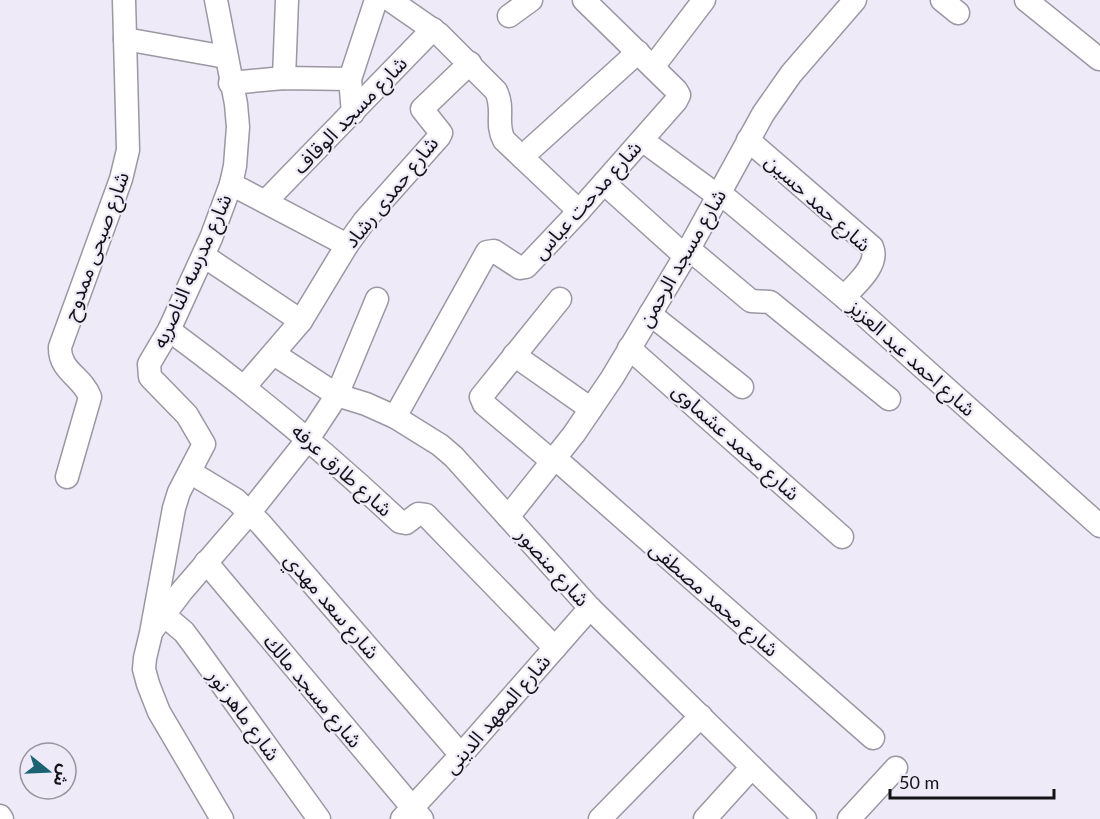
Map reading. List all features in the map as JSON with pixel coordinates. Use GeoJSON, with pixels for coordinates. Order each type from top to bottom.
{"type":"FeatureCollection","features":[{"type":"Feature","properties":{"kind":"street","name":"شارع صبحى ممدوح"},"geometry":{"type":"LineString","coordinates":[[67,477],[90,397],[86,388],[64,365],[60,356],[60,347],[126,162],[128,150],[124,0]]}},
{"type":"Feature","properties":{"kind":"street","name":"شارع مدرسه الناصريه"},"geometry":{"type":"LineString","coordinates":[[190,472],[203,448],[203,441],[187,415],[150,377],[149,364],[170,330],[204,256],[231,184],[238,127],[236,104],[230,83],[216,0]]}},
{"type":"Feature","properties":{"kind":"street"},"geometry":{"type":"LineString","coordinates":[[284,78],[287,0]]}},
{"type":"Feature","properties":{"kind":"street"},"geometry":{"type":"LineString","coordinates":[[353,113],[350,79],[376,0]]}},
{"type":"Feature","properties":{"kind":"street"},"geometry":{"type":"LineString","coordinates":[[390,0],[433,29],[496,91],[502,103],[500,132],[504,140],[579,211]]}},
{"type":"Feature","properties":{"kind":"street"},"geometry":{"type":"LineString","coordinates":[[509,16],[531,0]]}},
{"type":"Feature","properties":{"kind":"street"},"geometry":{"type":"LineString","coordinates":[[584,0],[646,59]]}},
{"type":"Feature","properties":{"kind":"street","name":"شارع مسجد الرحمن"},"geometry":{"type":"LineString","coordinates":[[508,517],[591,409],[630,348],[687,252],[763,114],[791,74],[855,0]]}},
{"type":"Feature","properties":{"kind":"street"},"geometry":{"type":"LineString","coordinates":[[1026,0],[1099,58]]}},
{"type":"Feature","properties":{"kind":"street"},"geometry":{"type":"LineString","coordinates":[[522,157],[646,59],[697,2]]}},
{"type":"Feature","properties":{"kind":"street","name":"شارع مسجد الوقاف"},"geometry":{"type":"LineString","coordinates":[[266,201],[433,29]]}},
{"type":"Feature","properties":{"kind":"street"},"geometry":{"type":"LineString","coordinates":[[125,39],[226,57]]}},
{"type":"Feature","properties":{"kind":"street","name":"شارع مدحت عباس"},"geometry":{"type":"LineString","coordinates":[[395,417],[487,252],[494,251],[522,269],[579,211],[676,101],[679,95],[676,90],[646,59]]}},
{"type":"Feature","properties":{"kind":"street","name":"شارع حمدى رشاد"},"geometry":{"type":"LineString","coordinates":[[245,386],[301,321],[347,245],[365,220],[440,137],[441,132],[422,109],[470,63]]}},
{"type":"Feature","properties":{"kind":"street"},"geometry":{"type":"LineString","coordinates":[[230,83],[284,78],[350,79]]}},
{"type":"Feature","properties":{"kind":"street","name":"شارع احمد عبد العزيز"},"geometry":{"type":"LineString","coordinates":[[642,140],[719,194],[844,297],[1100,526]]}},
{"type":"Feature","properties":{"kind":"street","name":"شارع حمد حسين"},"geometry":{"type":"LineString","coordinates":[[748,140],[872,247],[874,258],[872,265],[844,297]]}},
{"type":"Feature","properties":{"kind":"street"},"geometry":{"type":"LineString","coordinates":[[604,183],[687,252],[751,301],[770,303],[889,399]]}},
{"type":"Feature","properties":{"kind":"street"},"geometry":{"type":"LineString","coordinates":[[231,184],[347,245]]}},
{"type":"Feature","properties":{"kind":"street"},"geometry":{"type":"LineString","coordinates":[[204,256],[301,321]]}},
{"type":"Feature","properties":{"kind":"street"},"geometry":{"type":"LineString","coordinates":[[222,819],[159,712],[144,669],[147,647],[158,624],[308,439],[337,395],[377,299]]}},
{"type":"Feature","properties":{"kind":"street"},"geometry":{"type":"LineString","coordinates":[[560,299],[514,355],[591,409]]}},
{"type":"Feature","properties":{"kind":"street"},"geometry":{"type":"LineString","coordinates":[[650,314],[742,387]]}},
{"type":"Feature","properties":{"kind":"street","name":"شارع طارق عرفه"},"geometry":{"type":"LineString","coordinates":[[170,330],[245,386],[352,476],[400,522],[409,522],[418,514],[426,515],[555,648]]}},
{"type":"Feature","properties":{"kind":"street","name":"شارع محمد عشماوى"},"geometry":{"type":"LineString","coordinates":[[630,348],[842,537]]}},
{"type":"Feature","properties":{"kind":"street","name":"شارع منصور"},"geometry":{"type":"LineString","coordinates":[[274,354],[337,395],[366,404],[395,417],[440,445],[454,457],[590,608],[805,819]]}},
{"type":"Feature","properties":{"kind":"street","name":"شارع محمد مصطفى"},"geometry":{"type":"LineString","coordinates":[[514,355],[482,395],[481,401],[554,460],[873,738]]}},
{"type":"Feature","properties":{"kind":"street"},"geometry":{"type":"LineString","coordinates":[[158,624],[174,508],[190,472]]}},
{"type":"Feature","properties":{"kind":"street","name":"شارع سعد مهدي"},"geometry":{"type":"LineString","coordinates":[[190,472],[221,490],[250,512],[461,755]]}},
{"type":"Feature","properties":{"kind":"street","name":"شارع مسجد مالك"},"geometry":{"type":"LineString","coordinates":[[206,562],[412,815]]}},
{"type":"Feature","properties":{"kind":"street","name":"شارع المعهد الدينى"},"geometry":{"type":"LineString","coordinates":[[412,815],[461,755],[590,608]]}},
{"type":"Feature","properties":{"kind":"street","name":"شارع ماهر نور"},"geometry":{"type":"LineString","coordinates":[[158,624],[184,632],[319,819]]}},
{"type":"Feature","properties":{"kind":"street"},"geometry":{"type":"LineString","coordinates":[[600,819],[701,716]]}},
{"type":"Feature","properties":{"kind":"street"},"geometry":{"type":"LineString","coordinates":[[705,819],[752,766]]}},
{"type":"Feature","properties":{"kind":"street"},"geometry":{"type":"LineString","coordinates":[[849,819],[896,768]]}}]}
